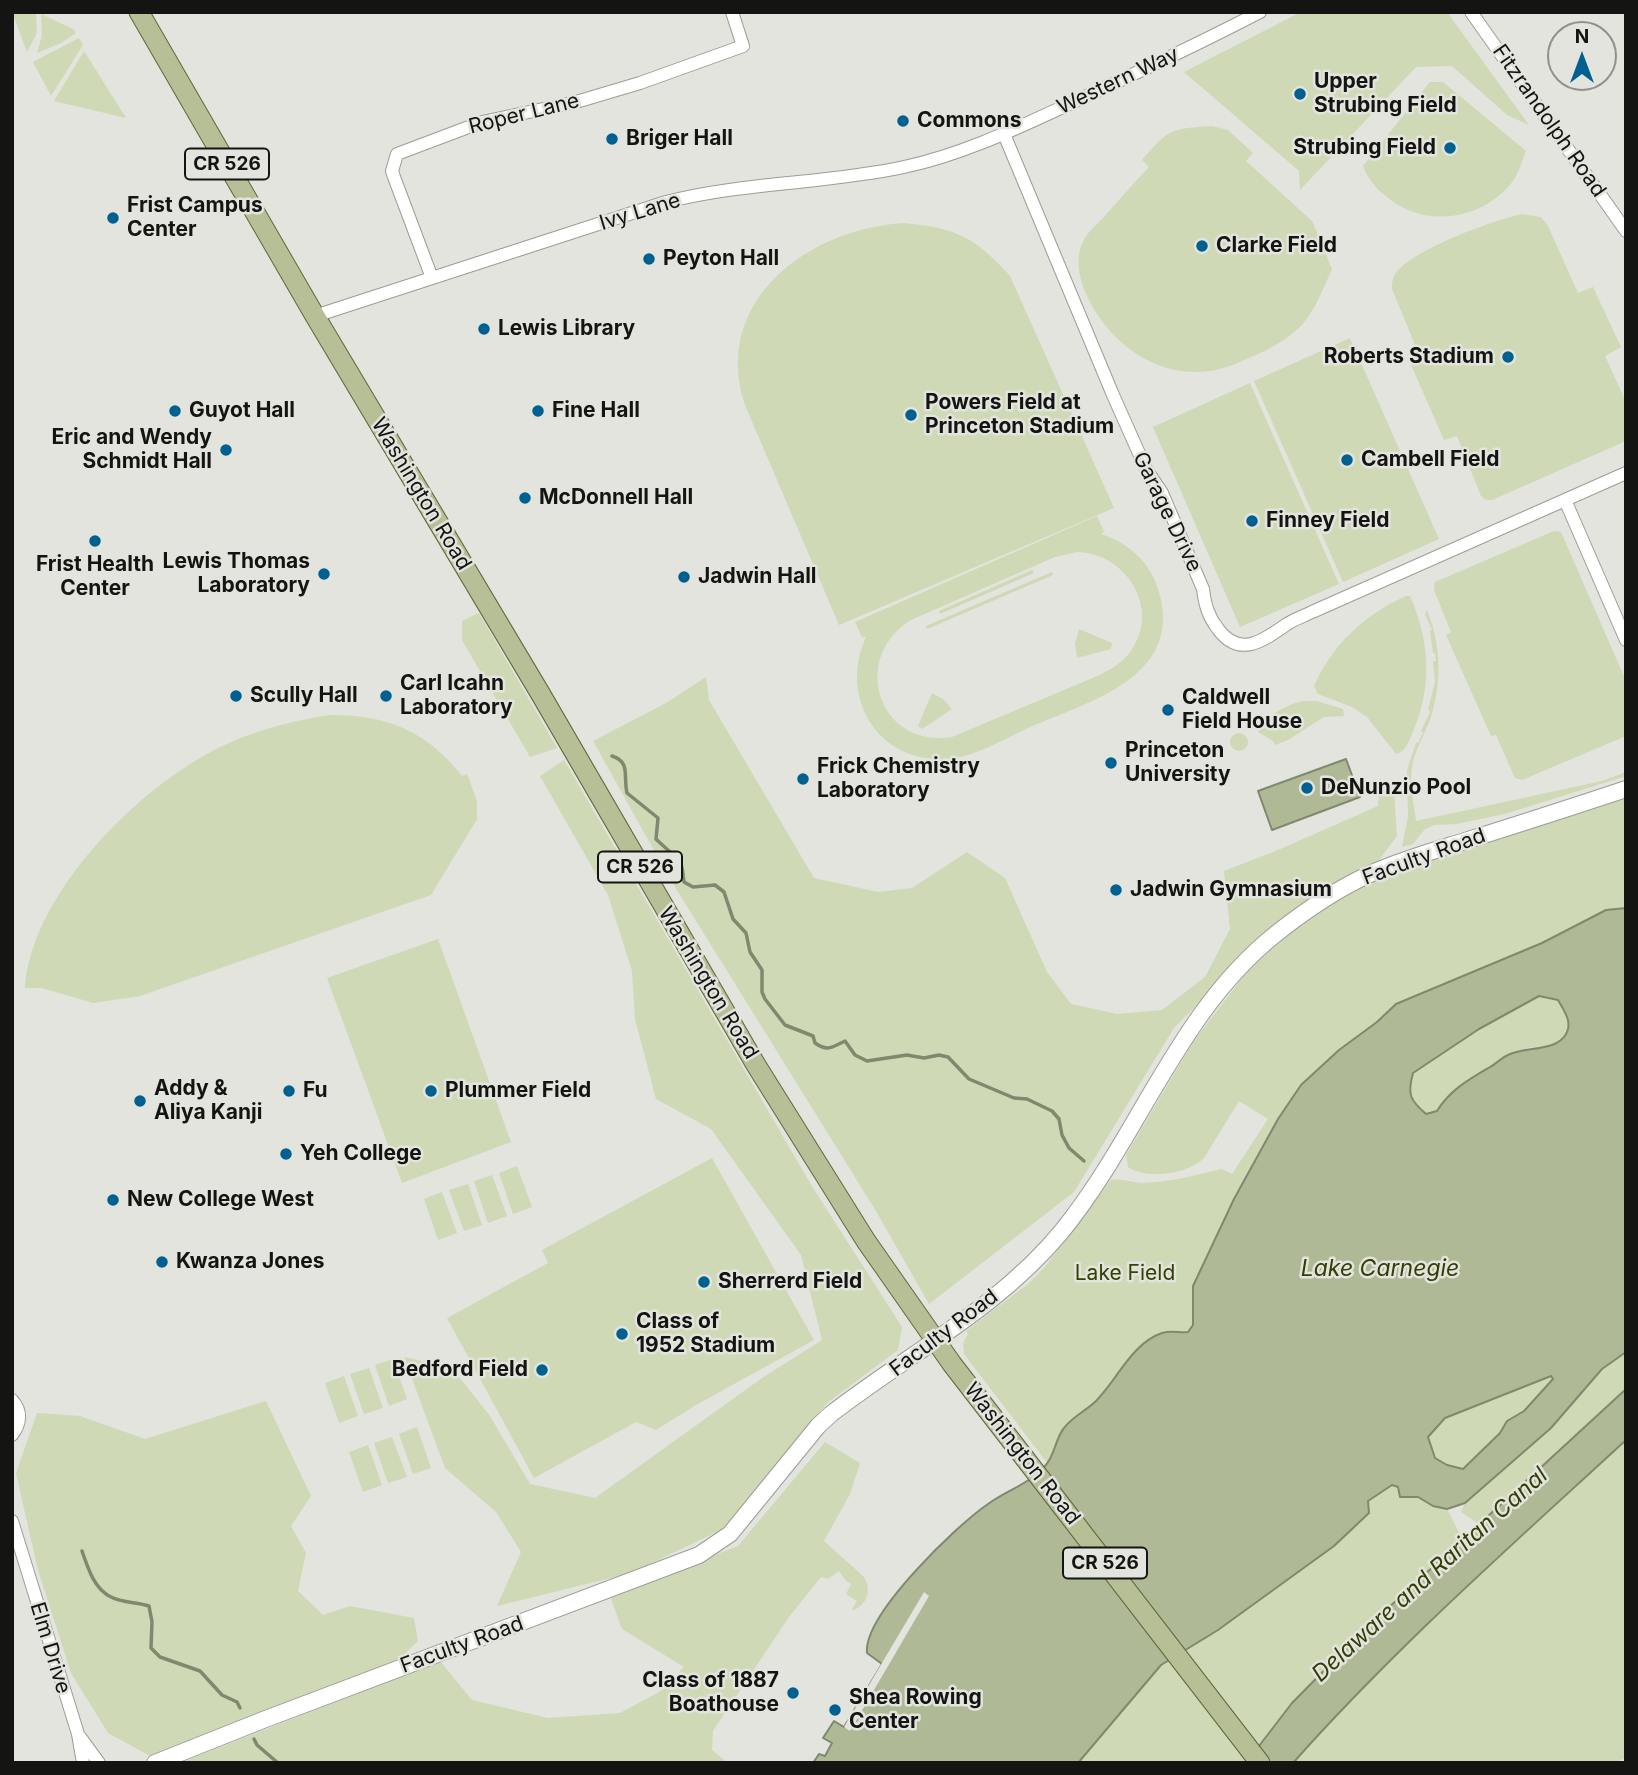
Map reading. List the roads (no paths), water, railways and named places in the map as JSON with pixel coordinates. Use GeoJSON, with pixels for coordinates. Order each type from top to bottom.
{"type":"FeatureCollection","features":[{"type":"Feature","properties":{"kind":"main road","name":"Washington Road"},"geometry":{"type":"LineString","coordinates":[[139,12],[756,1065],[866,1241],[935,1341],[1256,1757]]}},
{"type":"Feature","properties":{"kind":"street","name":"Roper Lane"},"geometry":{"type":"LineString","coordinates":[[432,278],[394,177],[397,154],[482,122],[576,102],[640,83],[743,46],[732,12]]}},
{"type":"Feature","properties":{"kind":"street","name":"Western Way"},"geometry":{"type":"LineString","coordinates":[[974,147],[1198,44],[1261,12]]}},
{"type":"Feature","properties":{"kind":"street","name":"Fitzrandolph Road"},"geometry":{"type":"LineString","coordinates":[[1471,12],[1626,231]]}},
{"type":"Feature","properties":{"kind":"street","name":"Garage Drive"},"geometry":{"type":"LineString","coordinates":[[1004,134],[1113,395],[1146,469],[1162,493],[1203,589],[1211,621],[1225,638],[1243,646],[1265,639],[1290,622],[1626,473]]}},
{"type":"Feature","properties":{"kind":"street","name":"Ivy Lane"},"geometry":{"type":"LineString","coordinates":[[315,316],[666,202],[698,194],[904,167],[974,147]]}},
{"type":"Feature","properties":{"kind":"street"},"geometry":{"type":"LineString","coordinates":[[1565,499],[1626,640]]}},
{"type":"Feature","properties":{"kind":"street","name":"Faculty Road"},"geometry":{"type":"LineString","coordinates":[[161,1761],[250,1724],[699,1555],[730,1535],[800,1447],[831,1414],[935,1341],[1038,1259],[1110,1166],[1199,1014],[1236,971],[1277,933],[1322,901],[1371,873],[1626,789]]}},
{"type":"Feature","properties":{"kind":"street"},"geometry":{"type":"LineString","coordinates":[[12,1400],[20,1420],[12,1436]]}},
{"type":"Feature","properties":{"kind":"street","name":"Elm Drive"},"geometry":{"type":"LineString","coordinates":[[12,1521],[78,1734],[83,1763]]}},
{"type":"Feature","properties":{"kind":"street","name":"Elm Drive"},"geometry":{"type":"LineString","coordinates":[[78,1734],[99,1763]]}},
{"type":"Feature","properties":{"kind":"water","name":"DeNunzio Pool"},"geometry":{"type":"Polygon","coordinates":[[[1346,759],[1360,797],[1272,830],[1258,791],[1346,759]]]}},
{"type":"Feature","properties":{"kind":"water","name":"Lake Carnegie"},"geometry":{"type":"Polygon","coordinates":[[[1626,908],[1626,1352],[1602,1369],[1551,1428],[1465,1503],[1447,1509],[1433,1506],[1418,1497],[1400,1497],[1398,1487],[1392,1485],[1368,1501],[1369,1513],[1334,1546],[1218,1630],[1161,1665],[1078,1763],[813,1763],[819,1754],[825,1756],[832,1743],[823,1738],[834,1721],[844,1727],[882,1664],[867,1653],[870,1637],[880,1617],[914,1572],[974,1515],[1045,1466],[1064,1428],[1096,1401],[1142,1345],[1162,1333],[1188,1332],[1193,1325],[1193,1286],[1234,1199],[1278,1119],[1301,1085],[1396,1004],[1542,943],[1606,910],[1626,908]],[[1539,996],[1479,1029],[1413,1073],[1410,1092],[1416,1105],[1426,1114],[1437,1111],[1460,1086],[1505,1056],[1555,1044],[1561,1040],[1569,1025],[1565,1012],[1558,1000],[1539,996]],[[1551,1376],[1445,1418],[1428,1437],[1435,1458],[1447,1465],[1463,1469],[1500,1433],[1507,1421],[1524,1411],[1553,1379],[1551,1376]]]}},
{"type":"Feature","properties":{"kind":"water","name":"Delaware and Raritan Canal"},"geometry":{"type":"Polygon","coordinates":[[[1626,1389],[1626,1440],[1372,1678],[1293,1763],[1246,1763],[1292,1703],[1361,1633],[1626,1389]]]}},
{"type":"Feature","properties":{"kind":"waterway"},"geometry":{"type":"LineString","coordinates":[[612,756],[624,766],[627,793],[658,818],[656,839],[680,862],[684,882],[693,887],[715,885],[724,892],[733,919],[746,933],[750,952],[762,970],[762,992],[765,999],[785,1025],[813,1036],[815,1043],[823,1047],[830,1048],[845,1041],[855,1055],[867,1061],[907,1055],[924,1058],[939,1055],[948,1057],[969,1079],[1014,1098],[1027,1099],[1052,1111],[1059,1119],[1062,1135],[1069,1148],[1084,1161]]}},
{"type":"Feature","properties":{"kind":"waterway"},"geometry":{"type":"LineString","coordinates":[[82,1551],[100,1589],[111,1597],[149,1606],[152,1622],[151,1648],[160,1657],[200,1671],[222,1695],[237,1702],[240,1708]]}},
{"type":"Feature","properties":{"kind":"waterway"},"geometry":{"type":"LineString","coordinates":[[254,1739],[257,1745],[278,1763]]}},
{"type":"Feature","properties":{"kind":"place","name":"Upper Strubing Field"},"geometry":{"type":"Point","coordinates":[1300,94]}},
{"type":"Feature","properties":{"kind":"place","name":"Commons"},"geometry":{"type":"Point","coordinates":[903,121]}},
{"type":"Feature","properties":{"kind":"place","name":"Briger Hall"},"geometry":{"type":"Point","coordinates":[612,139]}},
{"type":"Feature","properties":{"kind":"place","name":"Strubing Field"},"geometry":{"type":"Point","coordinates":[1450,148]}},
{"type":"Feature","properties":{"kind":"place","name":"Frist Campus Center"},"geometry":{"type":"Point","coordinates":[113,218]}},
{"type":"Feature","properties":{"kind":"place","name":"Clarke Field"},"geometry":{"type":"Point","coordinates":[1202,246]}},
{"type":"Feature","properties":{"kind":"place","name":"Peyton Hall"},"geometry":{"type":"Point","coordinates":[649,259]}},
{"type":"Feature","properties":{"kind":"place","name":"Lewis Library"},"geometry":{"type":"Point","coordinates":[484,329]}},
{"type":"Feature","properties":{"kind":"place","name":"Roberts Stadium"},"geometry":{"type":"Point","coordinates":[1508,357]}},
{"type":"Feature","properties":{"kind":"place","name":"Guyot Hall"},"geometry":{"type":"Point","coordinates":[175,411]}},
{"type":"Feature","properties":{"kind":"place","name":"Fine Hall"},"geometry":{"type":"Point","coordinates":[538,411]}},
{"type":"Feature","properties":{"kind":"place","name":"Powers Field at Princeton Stadium"},"geometry":{"type":"Point","coordinates":[911,415]}},
{"type":"Feature","properties":{"kind":"place","name":"Eric and Wendy Schmidt Hall"},"geometry":{"type":"Point","coordinates":[226,450]}},
{"type":"Feature","properties":{"kind":"place","name":"Cambell Field"},"geometry":{"type":"Point","coordinates":[1347,460]}},
{"type":"Feature","properties":{"kind":"place","name":"McDonnell Hall"},"geometry":{"type":"Point","coordinates":[525,498]}},
{"type":"Feature","properties":{"kind":"place","name":"Finney Field"},"geometry":{"type":"Point","coordinates":[1252,521]}},
{"type":"Feature","properties":{"kind":"place","name":"Frist Health Center"},"geometry":{"type":"Point","coordinates":[95,541]}},
{"type":"Feature","properties":{"kind":"place","name":"Lewis Thomas Laboratory"},"geometry":{"type":"Point","coordinates":[324,574]}},
{"type":"Feature","properties":{"kind":"place","name":"Jadwin Hall"},"geometry":{"type":"Point","coordinates":[684,577]}},
{"type":"Feature","properties":{"kind":"place","name":"Scully Hall"},"geometry":{"type":"Point","coordinates":[236,696]}},
{"type":"Feature","properties":{"kind":"place","name":"Carl Icahn Laboratory"},"geometry":{"type":"Point","coordinates":[386,696]}},
{"type":"Feature","properties":{"kind":"place","name":"Caldwell Field House"},"geometry":{"type":"Point","coordinates":[1168,710]}},
{"type":"Feature","properties":{"kind":"place","name":"Princeton University"},"geometry":{"type":"Point","coordinates":[1111,763]}},
{"type":"Feature","properties":{"kind":"place","name":"Frick Chemistry Laboratory"},"geometry":{"type":"Point","coordinates":[803,779]}},
{"type":"Feature","properties":{"kind":"place","name":"DeNunzio Pool"},"geometry":{"type":"Point","coordinates":[1307,788]}},
{"type":"Feature","properties":{"kind":"place","name":"Jadwin Gymnasium"},"geometry":{"type":"Point","coordinates":[1116,890]}},
{"type":"Feature","properties":{"kind":"place","name":"Fu"},"geometry":{"type":"Point","coordinates":[289,1091]}},
{"type":"Feature","properties":{"kind":"place","name":"Plummer Field"},"geometry":{"type":"Point","coordinates":[431,1091]}},
{"type":"Feature","properties":{"kind":"place","name":"Addy & Aliya Kanji"},"geometry":{"type":"Point","coordinates":[140,1101]}},
{"type":"Feature","properties":{"kind":"place","name":"Yeh College"},"geometry":{"type":"Point","coordinates":[286,1154]}},
{"type":"Feature","properties":{"kind":"place","name":"New College West"},"geometry":{"type":"Point","coordinates":[113,1200]}},
{"type":"Feature","properties":{"kind":"place","name":"Kwanza Jones"},"geometry":{"type":"Point","coordinates":[162,1262]}},
{"type":"Feature","properties":{"kind":"place","name":"Sherrerd Field"},"geometry":{"type":"Point","coordinates":[704,1282]}},
{"type":"Feature","properties":{"kind":"place","name":"Class of 1952 Stadium"},"geometry":{"type":"Point","coordinates":[622,1334]}},
{"type":"Feature","properties":{"kind":"place","name":"Bedford Field"},"geometry":{"type":"Point","coordinates":[542,1370]}},
{"type":"Feature","properties":{"kind":"place","name":"Class of 1887 Boathouse"},"geometry":{"type":"Point","coordinates":[793,1693]}},
{"type":"Feature","properties":{"kind":"place","name":"Shea Rowing Center"},"geometry":{"type":"Point","coordinates":[835,1710]}},
{"type":"Feature","properties":{"kind":"park label","name":"Lake Field"},"geometry":{"type":"Point","coordinates":[1125,1274]}}]}
